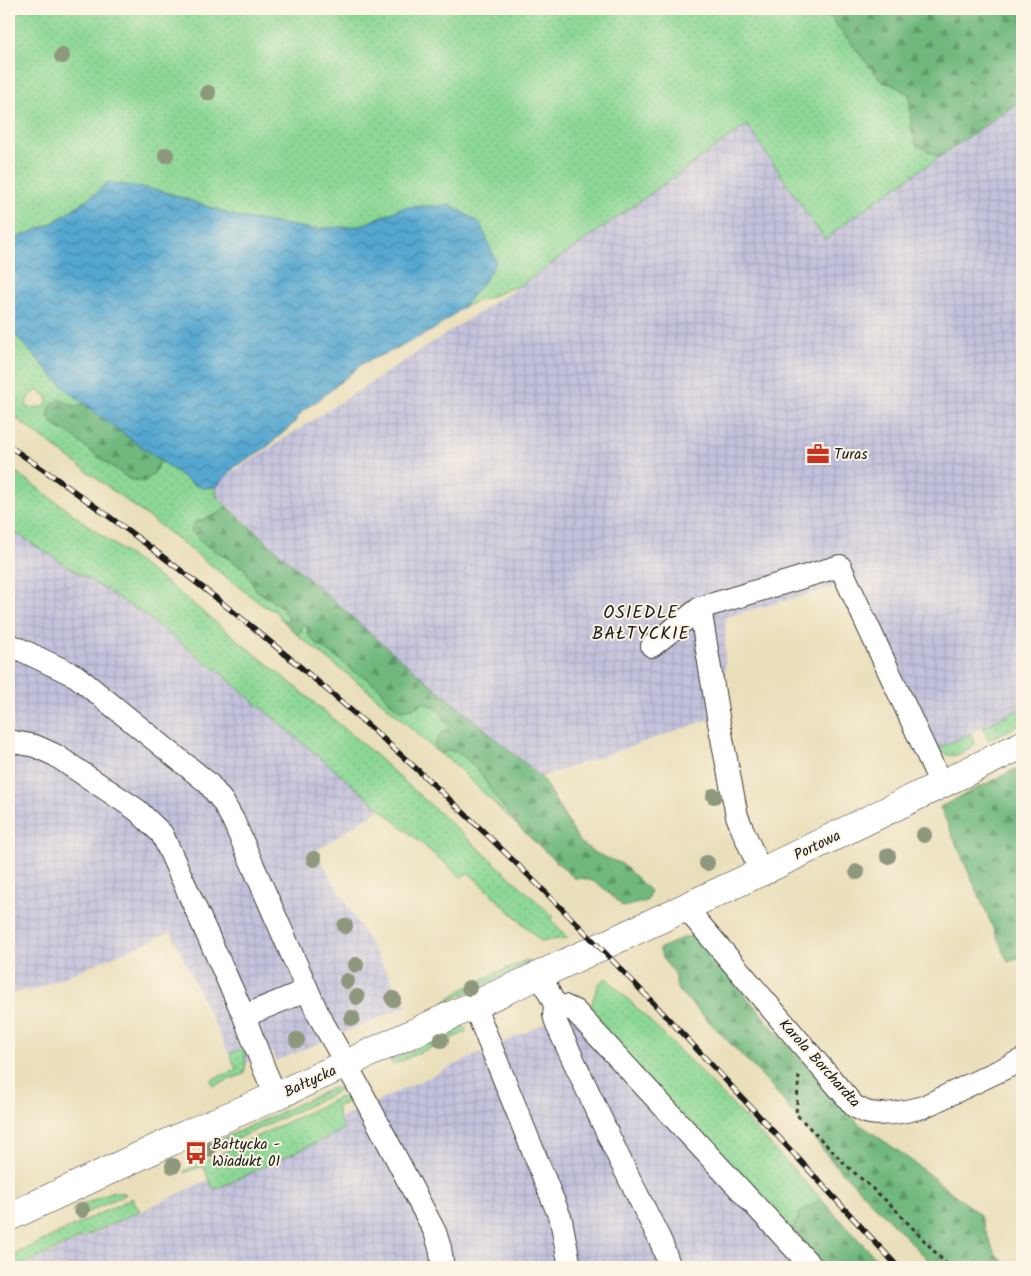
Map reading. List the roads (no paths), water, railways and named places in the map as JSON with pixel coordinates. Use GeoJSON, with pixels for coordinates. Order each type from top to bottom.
{"type":"FeatureCollection","features":[{"type":"Feature","properties":{"kind":"main road","name":"Portowa"},"geometry":{"type":"LineString","coordinates":[[611,942],[761,872],[1022,745]]}},
{"type":"Feature","properties":{"kind":"main road","name":"Bałtycka"},"geometry":{"type":"LineString","coordinates":[[9,1217],[187,1134],[276,1096],[611,942]]}},
{"type":"Feature","properties":{"kind":"street"},"geometry":{"type":"LineString","coordinates":[[652,646],[700,608],[840,566],[941,784]]}},
{"type":"Feature","properties":{"kind":"street"},"geometry":{"type":"LineString","coordinates":[[700,608],[737,816],[761,872]]}},
{"type":"Feature","properties":{"kind":"street"},"geometry":{"type":"LineString","coordinates":[[9,652],[15,647],[76,676],[208,783],[223,802],[233,820],[318,1014],[435,1232],[443,1267]]}},
{"type":"Feature","properties":{"kind":"street"},"geometry":{"type":"LineString","coordinates":[[9,741],[35,746],[55,755],[137,810],[162,834],[244,1016],[276,1096]]}},
{"type":"Feature","properties":{"kind":"street","name":"Karola Borchardta"},"geometry":{"type":"LineString","coordinates":[[685,907],[855,1106],[866,1112],[884,1114],[923,1106],[1022,1060]]}},
{"type":"Feature","properties":{"kind":"street"},"geometry":{"type":"LineString","coordinates":[[540,974],[555,1005],[554,1015],[557,1025],[619,1158],[661,1242],[670,1267]]}},
{"type":"Feature","properties":{"kind":"street"},"geometry":{"type":"LineString","coordinates":[[244,1016],[307,990]]}},
{"type":"Feature","properties":{"kind":"street"},"geometry":{"type":"LineString","coordinates":[[474,1005],[561,1220],[570,1267]]}},
{"type":"Feature","properties":{"kind":"street"},"geometry":{"type":"LineString","coordinates":[[555,1005],[564,1006],[575,1011],[812,1267]]}},
{"type":"Feature","properties":{"kind":"water"},"geometry":{"type":"Polygon","coordinates":[[[108,182],[162,191],[238,217],[312,229],[359,226],[405,207],[451,205],[480,223],[496,262],[484,281],[463,307],[451,317],[433,330],[363,363],[320,399],[303,410],[294,423],[267,447],[236,466],[216,487],[203,488],[193,484],[106,421],[60,384],[9,328],[9,241],[53,223],[96,193],[108,182]]]}},
{"type":"Feature","properties":{"kind":"railway"},"geometry":{"type":"LineString","coordinates":[[9,446],[128,530],[244,620],[356,714],[410,763],[464,813],[631,979],[898,1267]]}},
{"type":"Feature","properties":{"kind":"place","name":"Turas"},"geometry":{"type":"Point","coordinates":[818,454]}},
{"type":"Feature","properties":{"kind":"place","name":"Bałtycka - Wiadukt 01"},"geometry":{"type":"Point","coordinates":[196,1153]}},
{"type":"Feature","properties":{"kind":"district","name":"OSIEDLE BAŁTYCKIE"},"geometry":{"type":"Point","coordinates":[641,622]}}]}
